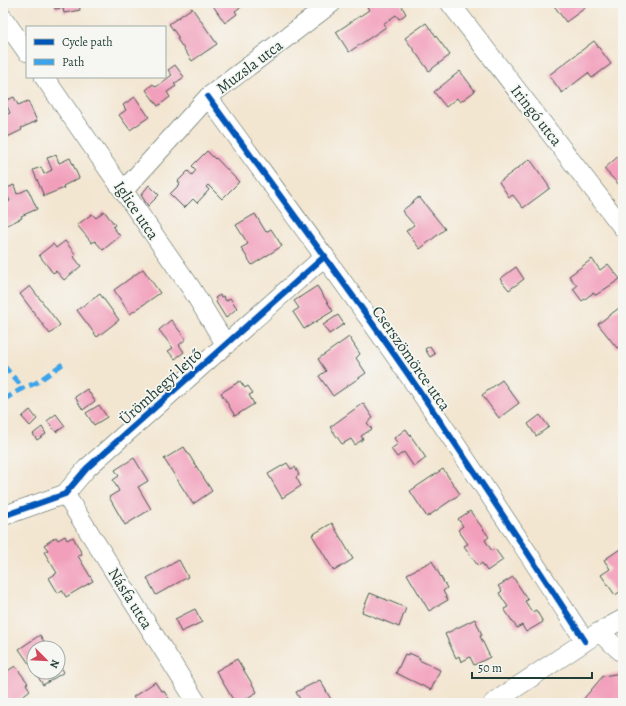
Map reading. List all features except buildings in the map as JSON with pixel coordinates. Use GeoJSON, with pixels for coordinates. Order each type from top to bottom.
{"type":"FeatureCollection","features":[{"type":"Feature","properties":{"kind":"street","name":"Muzsla utca"},"geometry":{"type":"LineString","coordinates":[[124,190],[208,97],[332,3]]}},
{"type":"Feature","properties":{"kind":"street","name":"Iringó utca"},"geometry":{"type":"LineString","coordinates":[[450,3],[623,228]]}},
{"type":"Feature","properties":{"kind":"street"},"geometry":{"type":"LineString","coordinates":[[3,18],[26,51]]}},
{"type":"Feature","properties":{"kind":"street","name":"Iglice utca"},"geometry":{"type":"LineString","coordinates":[[45,78],[191,288],[226,345]]}},
{"type":"Feature","properties":{"kind":"street","name":"Cserszömörce utca"},"geometry":{"type":"LineString","coordinates":[[208,97],[325,256],[486,488],[592,636],[623,653]]}},
{"type":"Feature","properties":{"kind":"street","name":"Ürömhegyi lejtő"},"geometry":{"type":"LineString","coordinates":[[65,494],[87,468],[325,256]]}},
{"type":"Feature","properties":{"kind":"street"},"geometry":{"type":"LineString","coordinates":[[3,516],[65,494]]}},
{"type":"Feature","properties":{"kind":"street","name":"Násfa utca"},"geometry":{"type":"LineString","coordinates":[[65,494],[198,703]]}},
{"type":"Feature","properties":{"kind":"street"},"geometry":{"type":"LineString","coordinates":[[493,703],[592,636],[623,619]]}},
{"type":"Feature","properties":{"kind":"marked path"},"geometry":{"type":"LineString","coordinates":[[3,400],[23,388],[36,383],[64,363]]}},
{"type":"Feature","properties":{"kind":"marked path"},"geometry":{"type":"LineString","coordinates":[[3,365],[23,388]]}},
{"type":"Feature","properties":{"kind":"cycle path"},"geometry":{"type":"LineString","coordinates":[[208,97],[408,374],[585,641]]}},
{"type":"Feature","properties":{"kind":"cycle path"},"geometry":{"type":"LineString","coordinates":[[3,516],[65,494],[87,468],[325,256]]}}]}
